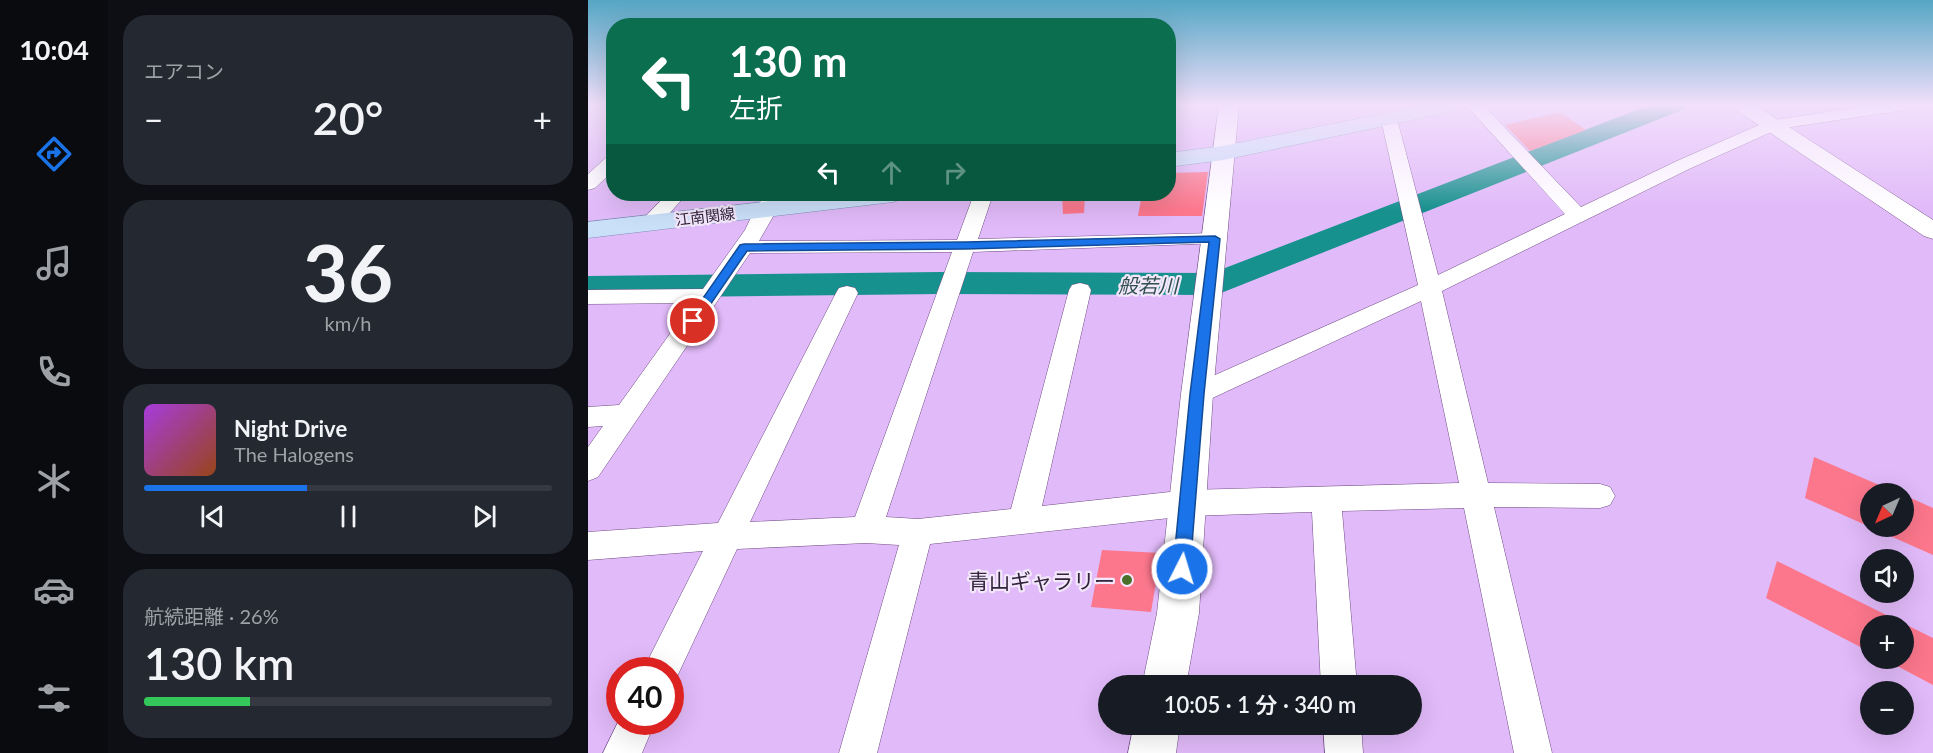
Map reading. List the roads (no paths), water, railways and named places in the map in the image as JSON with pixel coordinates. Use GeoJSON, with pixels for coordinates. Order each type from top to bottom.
{"type":"FeatureCollection","features":[{"type":"Feature","properties":{"kind":"main road"},"geometry":{"type":"LineString","coordinates":[[1176,159],[1223,153],[1286,140]]}},
{"type":"Feature","properties":{"kind":"main road","name":"江南関線"},"geometry":{"type":"LineString","coordinates":[[588,230],[651,223],[770,201]]}},
{"type":"Feature","properties":{"kind":"street"},"geometry":{"type":"LineString","coordinates":[[1166,675],[1178,613],[1197,394],[1225,140]]}},
{"type":"Feature","properties":{"kind":"street"},"geometry":{"type":"LineString","coordinates":[[1394,140],[1430,288],[1533,753]]}},
{"type":"Feature","properties":{"kind":"street"},"geometry":{"type":"LineString","coordinates":[[1507,140],[1578,216]]}},
{"type":"Feature","properties":{"kind":"street"},"geometry":{"type":"LineString","coordinates":[[1197,394],[1430,288],[1683,165],[1740,140]]}},
{"type":"Feature","properties":{"kind":"street"},"geometry":{"type":"LineString","coordinates":[[1797,140],[1933,231]]}},
{"type":"Feature","properties":{"kind":"street"},"geometry":{"type":"LineString","coordinates":[[588,184],[606,167]]}},
{"type":"Feature","properties":{"kind":"street"},"geometry":{"type":"LineString","coordinates":[[651,223],[671,201]]}},
{"type":"Feature","properties":{"kind":"street"},"geometry":{"type":"LineString","coordinates":[[588,469],[755,231],[770,201]]}},
{"type":"Feature","properties":{"kind":"street"},"geometry":{"type":"LineString","coordinates":[[866,530],[981,201]]}},
{"type":"Feature","properties":{"kind":"street"},"geometry":{"type":"LineString","coordinates":[[744,247],[966,246],[1215,239]]}},
{"type":"Feature","properties":{"kind":"street"},"geometry":{"type":"LineString","coordinates":[[1023,521],[1080,290]]}},
{"type":"Feature","properties":{"kind":"street"},"geometry":{"type":"LineString","coordinates":[[668,657],[725,536],[847,293]]}},
{"type":"Feature","properties":{"kind":"street"},"geometry":{"type":"LineString","coordinates":[[588,297],[710,296]]}},
{"type":"Feature","properties":{"kind":"street"},"geometry":{"type":"LineString","coordinates":[[588,417],[628,414]]}},
{"type":"Feature","properties":{"kind":"street"},"geometry":{"type":"LineString","coordinates":[[588,546],[725,536],[866,530],[918,532],[1188,503],[1476,495],[1600,496]]}},
{"type":"Feature","properties":{"kind":"street"},"geometry":{"type":"LineString","coordinates":[[1326,500],[1338,675]]}},
{"type":"Feature","properties":{"kind":"street"},"geometry":{"type":"LineString","coordinates":[[858,753],[918,532]]}},
{"type":"Feature","properties":{"kind":"street"},"geometry":{"type":"LineString","coordinates":[[622,753],[631,735]]}},
{"type":"Feature","properties":{"kind":"street"},"geometry":{"type":"LineString","coordinates":[[1152,753],[1155,735]]}},
{"type":"Feature","properties":{"kind":"street"},"geometry":{"type":"LineString","coordinates":[[1343,735],[1344,753]]}},
{"type":"Feature","properties":{"kind":"waterway","name":"般若川"},"geometry":{"type":"LineString","coordinates":[[588,287],[940,283],[1216,284],[1583,140]]}},
{"type":"Feature","properties":{"kind":"place","name":"青山ギャラリー"},"geometry":{"type":"Point","coordinates":[1127,580]}}]}
